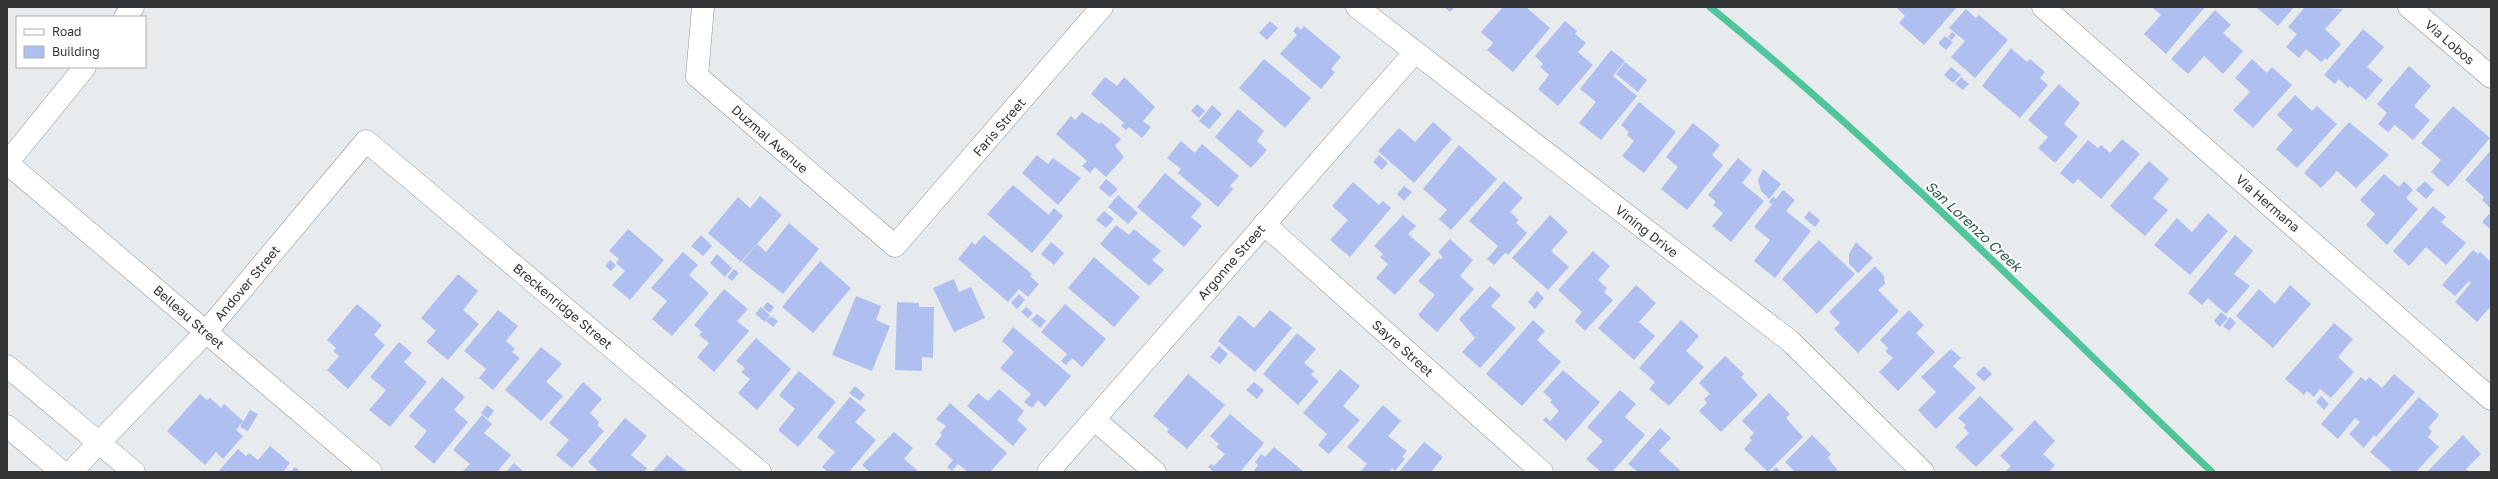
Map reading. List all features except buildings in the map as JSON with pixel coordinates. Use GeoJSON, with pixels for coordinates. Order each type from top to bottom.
{"type":"FeatureCollection","features":[{"type":"Feature","properties":{"kind":"street"},"geometry":{"type":"LineString","coordinates":[[126,16],[133,7]]}},
{"type":"Feature","properties":{"kind":"street","name":"Duzmal Avenue"},"geometry":{"type":"LineString","coordinates":[[703,7],[697,76],[895,246]]}},
{"type":"Feature","properties":{"kind":"street","name":"Faris Street"},"geometry":{"type":"LineString","coordinates":[[895,246],[1102,7]]}},
{"type":"Feature","properties":{"kind":"street","name":"Vining Drive"},"geometry":{"type":"LineString","coordinates":[[1357,7],[1790,341],[1923,472]]}},
{"type":"Feature","properties":{"kind":"street","name":"Via Hermana"},"geometry":{"type":"LineString","coordinates":[[2043,7],[2491,399]]}},
{"type":"Feature","properties":{"kind":"street","name":"Via Lobos"},"geometry":{"type":"LineString","coordinates":[[2410,7],[2491,77]]}},
{"type":"Feature","properties":{"kind":"street","name":"Argonne Street"},"geometry":{"type":"LineString","coordinates":[[1048,472],[1415,52]]}},
{"type":"Feature","properties":{"kind":"street"},"geometry":{"type":"LineString","coordinates":[[7,163],[84,68]]}},
{"type":"Feature","properties":{"kind":"street","name":"Andover Street"},"geometry":{"type":"LineString","coordinates":[[72,472],[206,332],[366,141]]}},
{"type":"Feature","properties":{"kind":"street","name":"Breckenridge Street"},"geometry":{"type":"LineString","coordinates":[[366,141],[760,472]]}},
{"type":"Feature","properties":{"kind":"street","name":"Belleau Street"},"geometry":{"type":"LineString","coordinates":[[7,163],[371,472]]}},
{"type":"Feature","properties":{"kind":"street","name":"Sayre Street"},"geometry":{"type":"LineString","coordinates":[[1264,224],[1542,472]]}},
{"type":"Feature","properties":{"kind":"street"},"geometry":{"type":"LineString","coordinates":[[7,366],[134,472]]}},
{"type":"Feature","properties":{"kind":"street"},"geometry":{"type":"LineString","coordinates":[[1094,419],[1155,472]]}},
{"type":"Feature","properties":{"kind":"street"},"geometry":{"type":"LineString","coordinates":[[7,426],[62,472]]}},
{"type":"Feature","properties":{"kind":"waterway","name":"San Lorenzo Creek"},"geometry":{"type":"LineString","coordinates":[[1710,7],[1840,118],[1903,176],[2212,472]]}}]}
